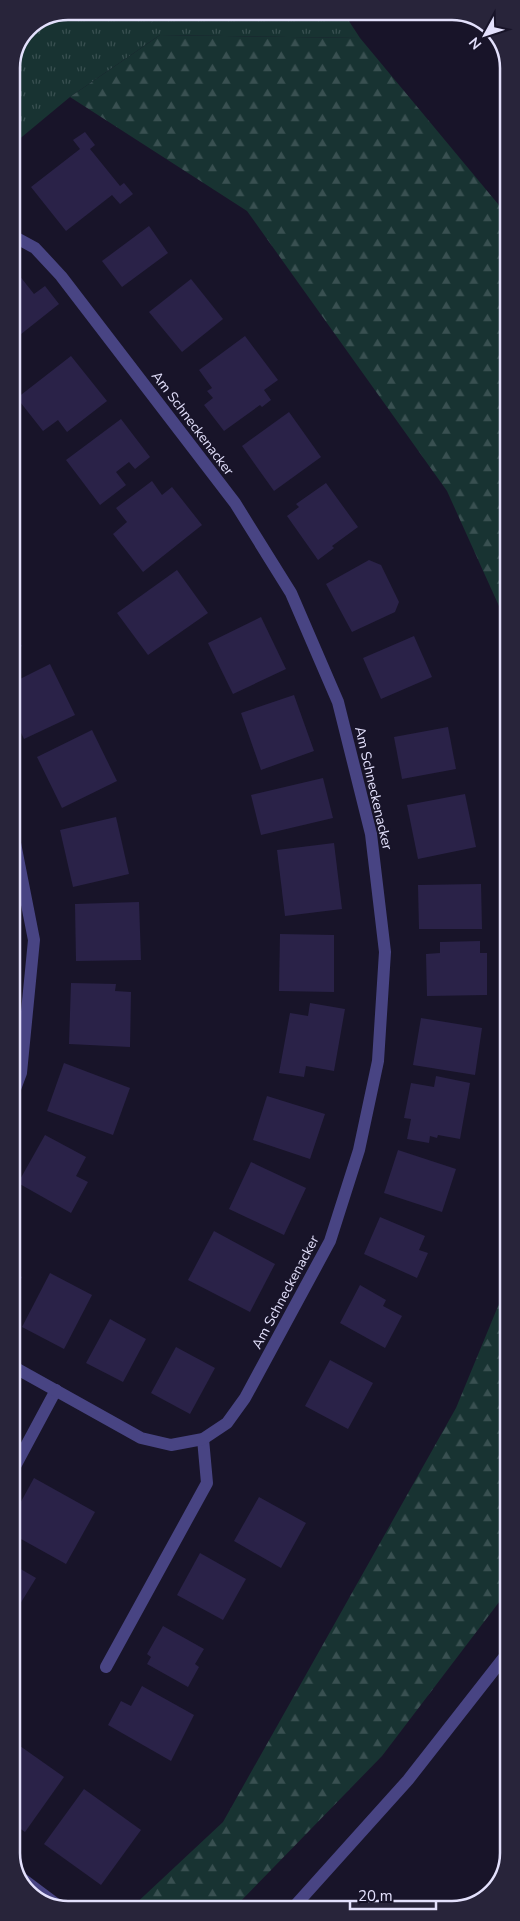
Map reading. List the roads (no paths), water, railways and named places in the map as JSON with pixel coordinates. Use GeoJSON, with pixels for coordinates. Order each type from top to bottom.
{"type":"FeatureCollection","features":[{"type":"Feature","properties":{"kind":"street","name":"Am Schneckenacker"},"geometry":{"type":"LineString","coordinates":[[20,240],[35,248],[61,276],[235,503],[291,593],[338,702],[371,834],[385,952],[378,1061],[358,1150],[330,1241],[245,1398],[226,1423],[203,1439],[171,1444],[141,1438],[20,1370]]}},
{"type":"Feature","properties":{"kind":"street"},"geometry":{"type":"LineString","coordinates":[[20,869],[34,940],[20,1076]]}},
{"type":"Feature","properties":{"kind":"street"},"geometry":{"type":"LineString","coordinates":[[20,1457],[56,1390]]}},
{"type":"Feature","properties":{"kind":"street"},"geometry":{"type":"LineString","coordinates":[[106,1667],[207,1483],[203,1439]]}},
{"type":"Feature","properties":{"kind":"street"},"geometry":{"type":"LineString","coordinates":[[299,1901],[408,1780],[500,1662]]}}]}
